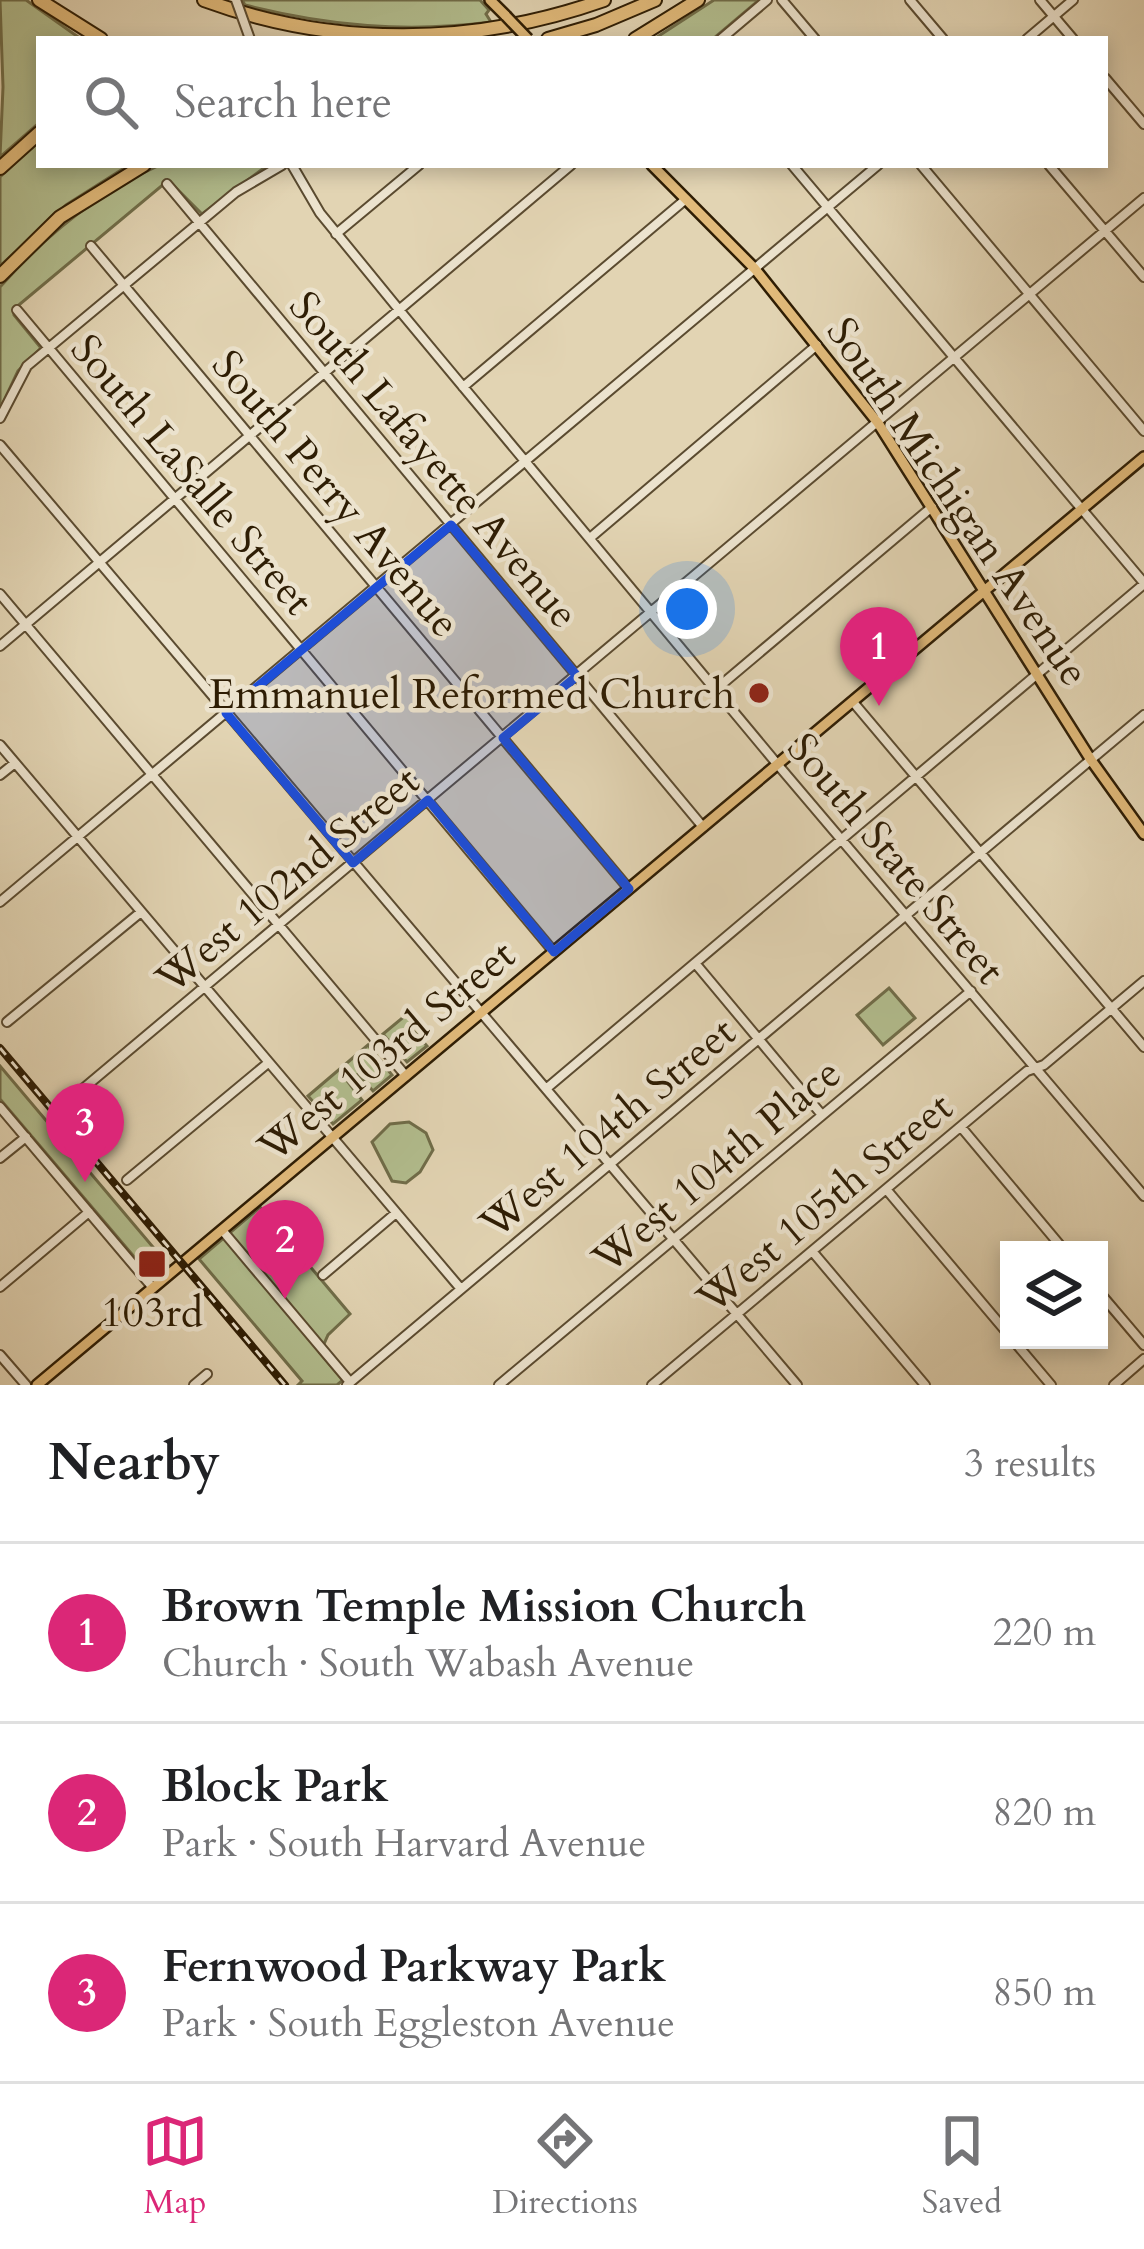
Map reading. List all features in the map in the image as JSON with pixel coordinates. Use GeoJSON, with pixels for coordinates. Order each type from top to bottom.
{"type":"FeatureCollection","features":[{"type":"Feature","properties":{"kind":"highway"},"geometry":{"type":"LineString","coordinates":[[39,0],[96,36]]}},
{"type":"Feature","properties":{"kind":"highway"},"geometry":{"type":"LineString","coordinates":[[204,0],[285,24],[399,36]]}},
{"type":"Feature","properties":{"kind":"highway"},"geometry":{"type":"LineString","coordinates":[[417,36],[532,22],[604,0]]}},
{"type":"Feature","properties":{"kind":"highway"},"geometry":{"type":"LineString","coordinates":[[558,36],[655,0]]}},
{"type":"Feature","properties":{"kind":"highway"},"geometry":{"type":"LineString","coordinates":[[640,36],[698,0]]}},
{"type":"Feature","properties":{"kind":"highway"},"geometry":{"type":"LineString","coordinates":[[0,168],[36,137]]}},
{"type":"Feature","properties":{"kind":"highway"},"geometry":{"type":"LineString","coordinates":[[0,276],[60,217],[139,168]]}},
{"type":"Feature","properties":{"kind":"main road"},"geometry":{"type":"LineString","coordinates":[[490,0],[525,36]]}},
{"type":"Feature","properties":{"kind":"main road","name":"South Michigan Avenue"},"geometry":{"type":"LineString","coordinates":[[655,168],[755,268],[878,423],[1091,760],[1144,834]]}},
{"type":"Feature","properties":{"kind":"main road","name":"West 103rd Street"},"geometry":{"type":"LineString","coordinates":[[37,1385],[1144,457]]}},
{"type":"Feature","properties":{"kind":"street"},"geometry":{"type":"LineString","coordinates":[[236,0],[249,36]]}},
{"type":"Feature","properties":{"kind":"street"},"geometry":{"type":"LineString","coordinates":[[725,36],[767,0]]}},
{"type":"Feature","properties":{"kind":"street"},"geometry":{"type":"LineString","coordinates":[[782,0],[812,36]]}},
{"type":"Feature","properties":{"kind":"street"},"geometry":{"type":"LineString","coordinates":[[910,0],[940,36]]}},
{"type":"Feature","properties":{"kind":"street"},"geometry":{"type":"LineString","coordinates":[[1040,0],[1070,36]]}},
{"type":"Feature","properties":{"kind":"street"},"geometry":{"type":"LineString","coordinates":[[1031,36],[1073,0]]}},
{"type":"Feature","properties":{"kind":"street"},"geometry":{"type":"LineString","coordinates":[[1108,81],[1144,124]]}},
{"type":"Feature","properties":{"kind":"street"},"geometry":{"type":"LineString","coordinates":[[0,418],[27,366],[236,192],[277,168]]}},
{"type":"Feature","properties":{"kind":"street","name":"South State Street"},"geometry":{"type":"LineString","coordinates":[[294,168],[336,234],[1144,1196]]}},
{"type":"Feature","properties":{"kind":"street"},"geometry":{"type":"LineString","coordinates":[[336,234],[414,168]]}},
{"type":"Feature","properties":{"kind":"street"},"geometry":{"type":"LineString","coordinates":[[0,646],[567,168]]}},
{"type":"Feature","properties":{"kind":"street"},"geometry":{"type":"LineString","coordinates":[[547,1088],[1144,584],[794,168]]}},
{"type":"Feature","properties":{"kind":"street"},"geometry":{"type":"LineString","coordinates":[[0,902],[874,168]]}},
{"type":"Feature","properties":{"kind":"street"},"geometry":{"type":"LineString","coordinates":[[924,168],[1144,431]]}},
{"type":"Feature","properties":{"kind":"street"},"geometry":{"type":"LineString","coordinates":[[1052,168],[1144,277]]}},
{"type":"Feature","properties":{"kind":"street","name":"South Lafayette Avenue"},"geometry":{"type":"LineString","coordinates":[[167,184],[703,827]]}},
{"type":"Feature","properties":{"kind":"street","name":"West 102nd Street"},"geometry":{"type":"LineString","coordinates":[[72,1099],[1144,198]]}},
{"type":"Feature","properties":{"kind":"street"},"geometry":{"type":"LineString","coordinates":[[463,387],[686,199]]}},
{"type":"Feature","properties":{"kind":"street","name":"South Perry Avenue"},"geometry":{"type":"LineString","coordinates":[[92,246],[629,889]]}},
{"type":"Feature","properties":{"kind":"street","name":"South LaSalle Street"},"geometry":{"type":"LineString","coordinates":[[17,310],[554,952]]}},
{"type":"Feature","properties":{"kind":"street"},"geometry":{"type":"LineString","coordinates":[[590,538],[818,345]]}},
{"type":"Feature","properties":{"kind":"street"},"geometry":{"type":"LineString","coordinates":[[0,445],[797,1385]]}},
{"type":"Feature","properties":{"kind":"street"},"geometry":{"type":"LineString","coordinates":[[716,690],[932,507]]}},
{"type":"Feature","properties":{"kind":"street"},"geometry":{"type":"LineString","coordinates":[[0,594],[406,1076]]}},
{"type":"Feature","properties":{"kind":"street"},"geometry":{"type":"LineString","coordinates":[[853,702],[1144,1047]]}},
{"type":"Feature","properties":{"kind":"street","name":"West 104th Street"},"geometry":{"type":"LineString","coordinates":[[349,1384],[1144,715]]}},
{"type":"Feature","properties":{"kind":"street"},"geometry":{"type":"LineString","coordinates":[[0,745],[461,1289]]}},
{"type":"Feature","properties":{"kind":"street"},"geometry":{"type":"LineString","coordinates":[[0,775],[15,763]]}},
{"type":"Feature","properties":{"kind":"street"},"geometry":{"type":"LineString","coordinates":[[7,1022],[141,912]]}},
{"type":"Feature","properties":{"kind":"street"},"geometry":{"type":"LineString","coordinates":[[695,963],[822,1114]]}},
{"type":"Feature","properties":{"kind":"street","name":"West 105th Street"},"geometry":{"type":"LineString","coordinates":[[652,1385],[960,1127],[1044,1065],[1144,981]]}},
{"type":"Feature","properties":{"kind":"street","name":"West 104th Place"},"geometry":{"type":"LineString","coordinates":[[499,1385],[971,991]]}},
{"type":"Feature","properties":{"kind":"street"},"geometry":{"type":"LineString","coordinates":[[127,1180],[268,1063]]}},
{"type":"Feature","properties":{"kind":"street"},"geometry":{"type":"LineString","coordinates":[[0,1107],[153,1288]]}},
{"type":"Feature","properties":{"kind":"street"},"geometry":{"type":"LineString","coordinates":[[960,1127],[1056,1241]]}},
{"type":"Feature","properties":{"kind":"street"},"geometry":{"type":"LineString","coordinates":[[0,1159],[26,1137]]}},
{"type":"Feature","properties":{"kind":"street"},"geometry":{"type":"LineString","coordinates":[[886,1189],[1000,1325]]}},
{"type":"Feature","properties":{"kind":"street"},"geometry":{"type":"LineString","coordinates":[[0,1287],[89,1212]]}},
{"type":"Feature","properties":{"kind":"street"},"geometry":{"type":"LineString","coordinates":[[323,1275],[396,1214]]}},
{"type":"Feature","properties":{"kind":"street"},"geometry":{"type":"LineString","coordinates":[[222,1230],[349,1384]]}},
{"type":"Feature","properties":{"kind":"street"},"geometry":{"type":"LineString","coordinates":[[812,1251],[925,1385]]}},
{"type":"Feature","properties":{"kind":"street"},"geometry":{"type":"LineString","coordinates":[[1108,1303],[1144,1345]]}},
{"type":"Feature","properties":{"kind":"street"},"geometry":{"type":"LineString","coordinates":[[1020,1349],[1051,1385]]}},
{"type":"Feature","properties":{"kind":"street"},"geometry":{"type":"LineString","coordinates":[[0,1354],[26,1385]]}},
{"type":"Feature","properties":{"kind":"street"},"geometry":{"type":"LineString","coordinates":[[1114,1385],[1144,1359]]}},
{"type":"Feature","properties":{"kind":"street"},"geometry":{"type":"LineString","coordinates":[[194,1385],[207,1374]]}},
{"type":"Feature","properties":{"kind":"highlighted area"},"geometry":{"type":"Polygon","coordinates":[[[451,525],[577,676],[503,738],[629,889],[554,952],[428,800],[353,863],[226,713],[451,525]]]}},
{"type":"Feature","properties":{"kind":"green space"},"geometry":{"type":"Polygon","coordinates":[[[0,0],[26,0],[77,36],[36,36],[36,126],[0,157],[0,0]]]}},
{"type":"Feature","properties":{"kind":"green space"},"geometry":{"type":"Polygon","coordinates":[[[242,0],[480,0],[491,22],[367,26],[276,12],[245,5],[242,0]]]}},
{"type":"Feature","properties":{"kind":"green space"},"geometry":{"type":"Polygon","coordinates":[[[714,0],[759,0],[717,36],[659,36],[714,0]]]}},
{"type":"Feature","properties":{"kind":"green space"},"geometry":{"type":"Polygon","coordinates":[[[36,143],[36,168],[124,168],[66,205],[0,266],[0,177],[36,143]]]}},
{"type":"Feature","properties":{"kind":"green space"},"geometry":{"type":"Polygon","coordinates":[[[154,168],[264,168],[202,214],[171,183],[165,183],[14,309],[41,348],[18,371],[0,409],[0,287],[73,217],[154,168]]]}},
{"type":"Feature","properties":{"kind":"green space"},"geometry":{"type":"Polygon","coordinates":[[[889,988],[915,1018],[883,1045],[857,1015],[889,988]]]}},
{"type":"Feature","properties":{"kind":"green space"},"geometry":{"type":"Polygon","coordinates":[[[412,1010],[419,1019],[410,1027],[427,1046],[407,1062],[383,1034],[412,1010]]]}},
{"type":"Feature","properties":{"kind":"green space"},"geometry":{"type":"Polygon","coordinates":[[[368,1045],[392,1075],[373,1091],[358,1074],[348,1082],[362,1100],[333,1124],[308,1096],[368,1045]]]}},
{"type":"Feature","properties":{"kind":"green space"},"geometry":{"type":"Polygon","coordinates":[[[0,1066],[169,1266],[153,1279],[0,1099],[0,1066]]]}},
{"type":"Feature","properties":{"kind":"green space"},"geometry":{"type":"Polygon","coordinates":[[[409,1122],[426,1133],[433,1150],[420,1172],[406,1183],[392,1181],[372,1142],[390,1124],[409,1122]]]}},
{"type":"Feature","properties":{"kind":"green space"},"geometry":{"type":"Polygon","coordinates":[[[260,1207],[350,1314],[328,1335],[320,1353],[343,1380],[337,1385],[298,1385],[302,1381],[199,1259],[260,1207]]]}},
{"type":"Feature","properties":{"kind":"railway"},"geometry":{"type":"LineString","coordinates":[[0,1048],[285,1385]]}},
{"type":"Feature","properties":{"kind":"place","name":"Emmanuel Reformed Church"},"geometry":{"type":"Point","coordinates":[759,693]}},
{"type":"Feature","properties":{"kind":"place","name":"Brown Temple Mission Church"},"geometry":{"type":"Point","coordinates":[879,706]}},
{"type":"Feature","properties":{"kind":"place","name":"Fernwood Parkway Park"},"geometry":{"type":"Point","coordinates":[85,1182]}},
{"type":"Feature","properties":{"kind":"place","name":"103rd"},"geometry":{"type":"Point","coordinates":[152,1264]}},
{"type":"Feature","properties":{"kind":"place","name":"Block Park"},"geometry":{"type":"Point","coordinates":[285,1299]}}]}
